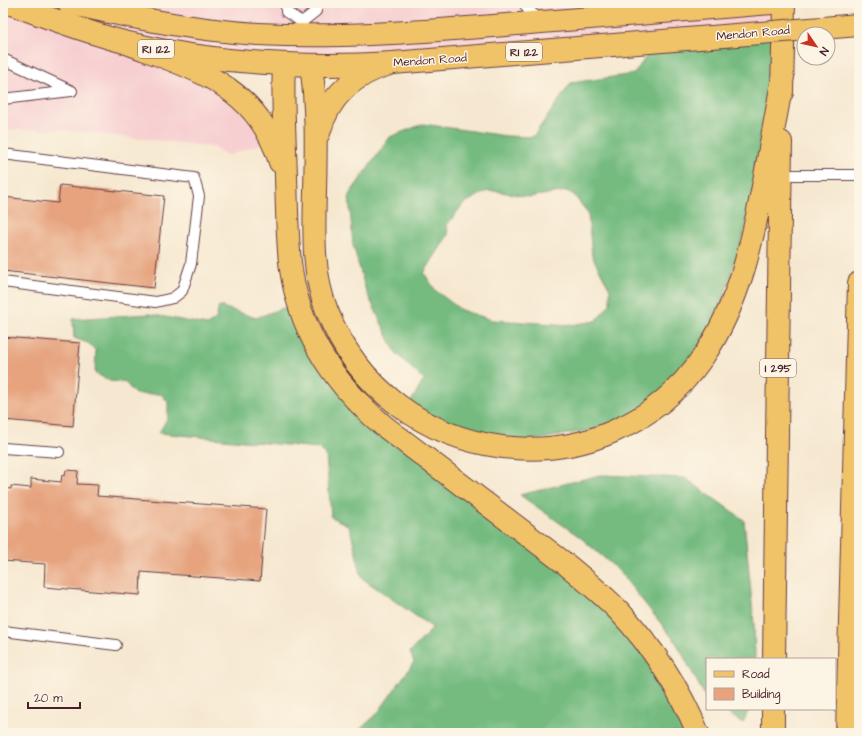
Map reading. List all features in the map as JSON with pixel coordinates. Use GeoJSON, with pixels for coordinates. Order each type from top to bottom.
{"type":"FeatureCollection","features":[{"type":"Feature","properties":{"kind":"main road","name":"Mendon Road"},"geometry":{"type":"LineString","coordinates":[[8,3],[127,43],[203,57],[284,65],[393,63],[859,25]]}},
{"type":"Feature","properties":{"kind":"main road","name":"RI 122"},"geometry":{"type":"LineString","coordinates":[[69,3],[117,14],[190,27],[257,34],[302,28],[384,33],[544,22],[772,3]]}},
{"type":"Feature","properties":{"kind":"main road","name":"I 295"},"geometry":{"type":"LineString","coordinates":[[774,658],[784,3]]}},
{"type":"Feature","properties":{"kind":"main road"},"geometry":{"type":"LineString","coordinates":[[302,28],[284,65],[283,82],[290,263],[298,301],[304,319],[324,360],[336,378],[356,401],[384,426],[567,565],[612,604],[640,636],[663,666],[685,705],[698,733]]}},
{"type":"Feature","properties":{"kind":"main road"},"geometry":{"type":"LineString","coordinates":[[302,28],[311,65],[314,97],[316,154],[315,260],[320,287],[327,311],[344,346],[370,380],[384,394],[416,418],[431,426],[459,438],[502,447],[530,449],[561,447],[578,444],[611,432],[629,424],[649,411],[672,393],[694,369],[714,340],[736,292],[750,247],[756,225],[782,77]]}},
{"type":"Feature","properties":{"kind":"main road"},"geometry":{"type":"LineString","coordinates":[[127,43],[206,75],[227,87],[244,101],[259,118],[272,140],[281,164],[287,201]]}},
{"type":"Feature","properties":{"kind":"main road"},"geometry":{"type":"LineString","coordinates":[[316,154],[320,130],[326,114],[338,95],[344,88],[360,76],[380,66],[393,63]]}},
{"type":"Feature","properties":{"kind":"main road"},"geometry":{"type":"LineString","coordinates":[[847,733],[859,283]]}},
{"type":"Feature","properties":{"kind":"main road"},"geometry":{"type":"LineString","coordinates":[[773,733],[774,710]]}},
{"type":"Feature","properties":{"kind":"lane"},"geometry":{"type":"LineString","coordinates":[[286,3],[286,12],[302,28],[316,11],[316,3]]}},
{"type":"Feature","properties":{"kind":"lane"},"geometry":{"type":"LineString","coordinates":[[524,3],[534,16],[544,22]]}},
{"type":"Feature","properties":{"kind":"lane"},"geometry":{"type":"LineString","coordinates":[[3,59],[72,91],[3,98]]}},
{"type":"Feature","properties":{"kind":"lane"},"geometry":{"type":"LineString","coordinates":[[3,154],[194,178],[199,196],[191,264],[182,291],[173,298],[156,302],[3,282]]}},
{"type":"Feature","properties":{"kind":"lane"},"geometry":{"type":"LineString","coordinates":[[781,175],[859,175]]}},
{"type":"Feature","properties":{"kind":"lane"},"geometry":{"type":"LineString","coordinates":[[3,448],[59,452]]}},
{"type":"Feature","properties":{"kind":"lane"},"geometry":{"type":"LineString","coordinates":[[3,631],[116,645]]}},
{"type":"Feature","properties":{"kind":"shaded area"},"geometry":{"type":"Polygon","coordinates":[[[3,3],[775,3],[777,23],[395,59],[168,50],[236,92],[266,142],[227,156],[214,147],[63,130],[10,130],[3,135],[3,3]]]}},
{"type":"Feature","properties":{"kind":"green space"},"geometry":{"type":"Polygon","coordinates":[[[775,28],[773,139],[713,332],[671,389],[617,425],[503,446],[407,408],[424,380],[396,353],[366,291],[353,245],[349,195],[390,137],[423,124],[506,136],[533,137],[571,83],[634,74],[657,41],[775,28]],[[487,191],[463,204],[447,225],[448,235],[424,273],[436,291],[461,310],[492,320],[571,325],[596,321],[610,304],[610,289],[592,256],[588,213],[573,194],[567,191],[529,197],[496,191],[487,191]]]}},
{"type":"Feature","properties":{"kind":"green space"},"geometry":{"type":"Polygon","coordinates":[[[296,303],[325,368],[603,594],[696,733],[356,733],[377,714],[414,662],[410,652],[433,628],[362,578],[348,525],[331,517],[326,455],[318,448],[159,433],[168,417],[168,402],[161,394],[135,394],[125,382],[110,381],[95,373],[96,351],[88,343],[74,338],[73,319],[149,314],[207,325],[216,319],[219,306],[256,318],[296,303]]]}},
{"type":"Feature","properties":{"kind":"green space"},"geometry":{"type":"Polygon","coordinates":[[[600,475],[685,478],[744,520],[754,624],[755,658],[706,658],[706,698],[676,642],[617,569],[580,537],[520,495],[600,475]]]}},
{"type":"Feature","properties":{"kind":"green space"},"geometry":{"type":"Polygon","coordinates":[[[723,710],[749,710],[743,723],[723,710]]]}},
{"type":"Feature","properties":{"kind":"building"},"geometry":{"type":"Polygon","coordinates":[[[60,185],[164,196],[154,288],[3,271],[3,197],[58,203],[60,185]]]}},
{"type":"Feature","properties":{"kind":"building"},"geometry":{"type":"Polygon","coordinates":[[[3,337],[80,343],[73,426],[3,420],[3,337]]]}},
{"type":"Feature","properties":{"kind":"building"},"geometry":{"type":"Polygon","coordinates":[[[66,470],[78,471],[77,484],[98,485],[97,496],[266,509],[260,581],[141,572],[140,595],[44,587],[45,564],[3,561],[3,488],[11,489],[11,486],[31,488],[31,479],[61,482],[62,475],[65,476],[66,470]]]}}]}
